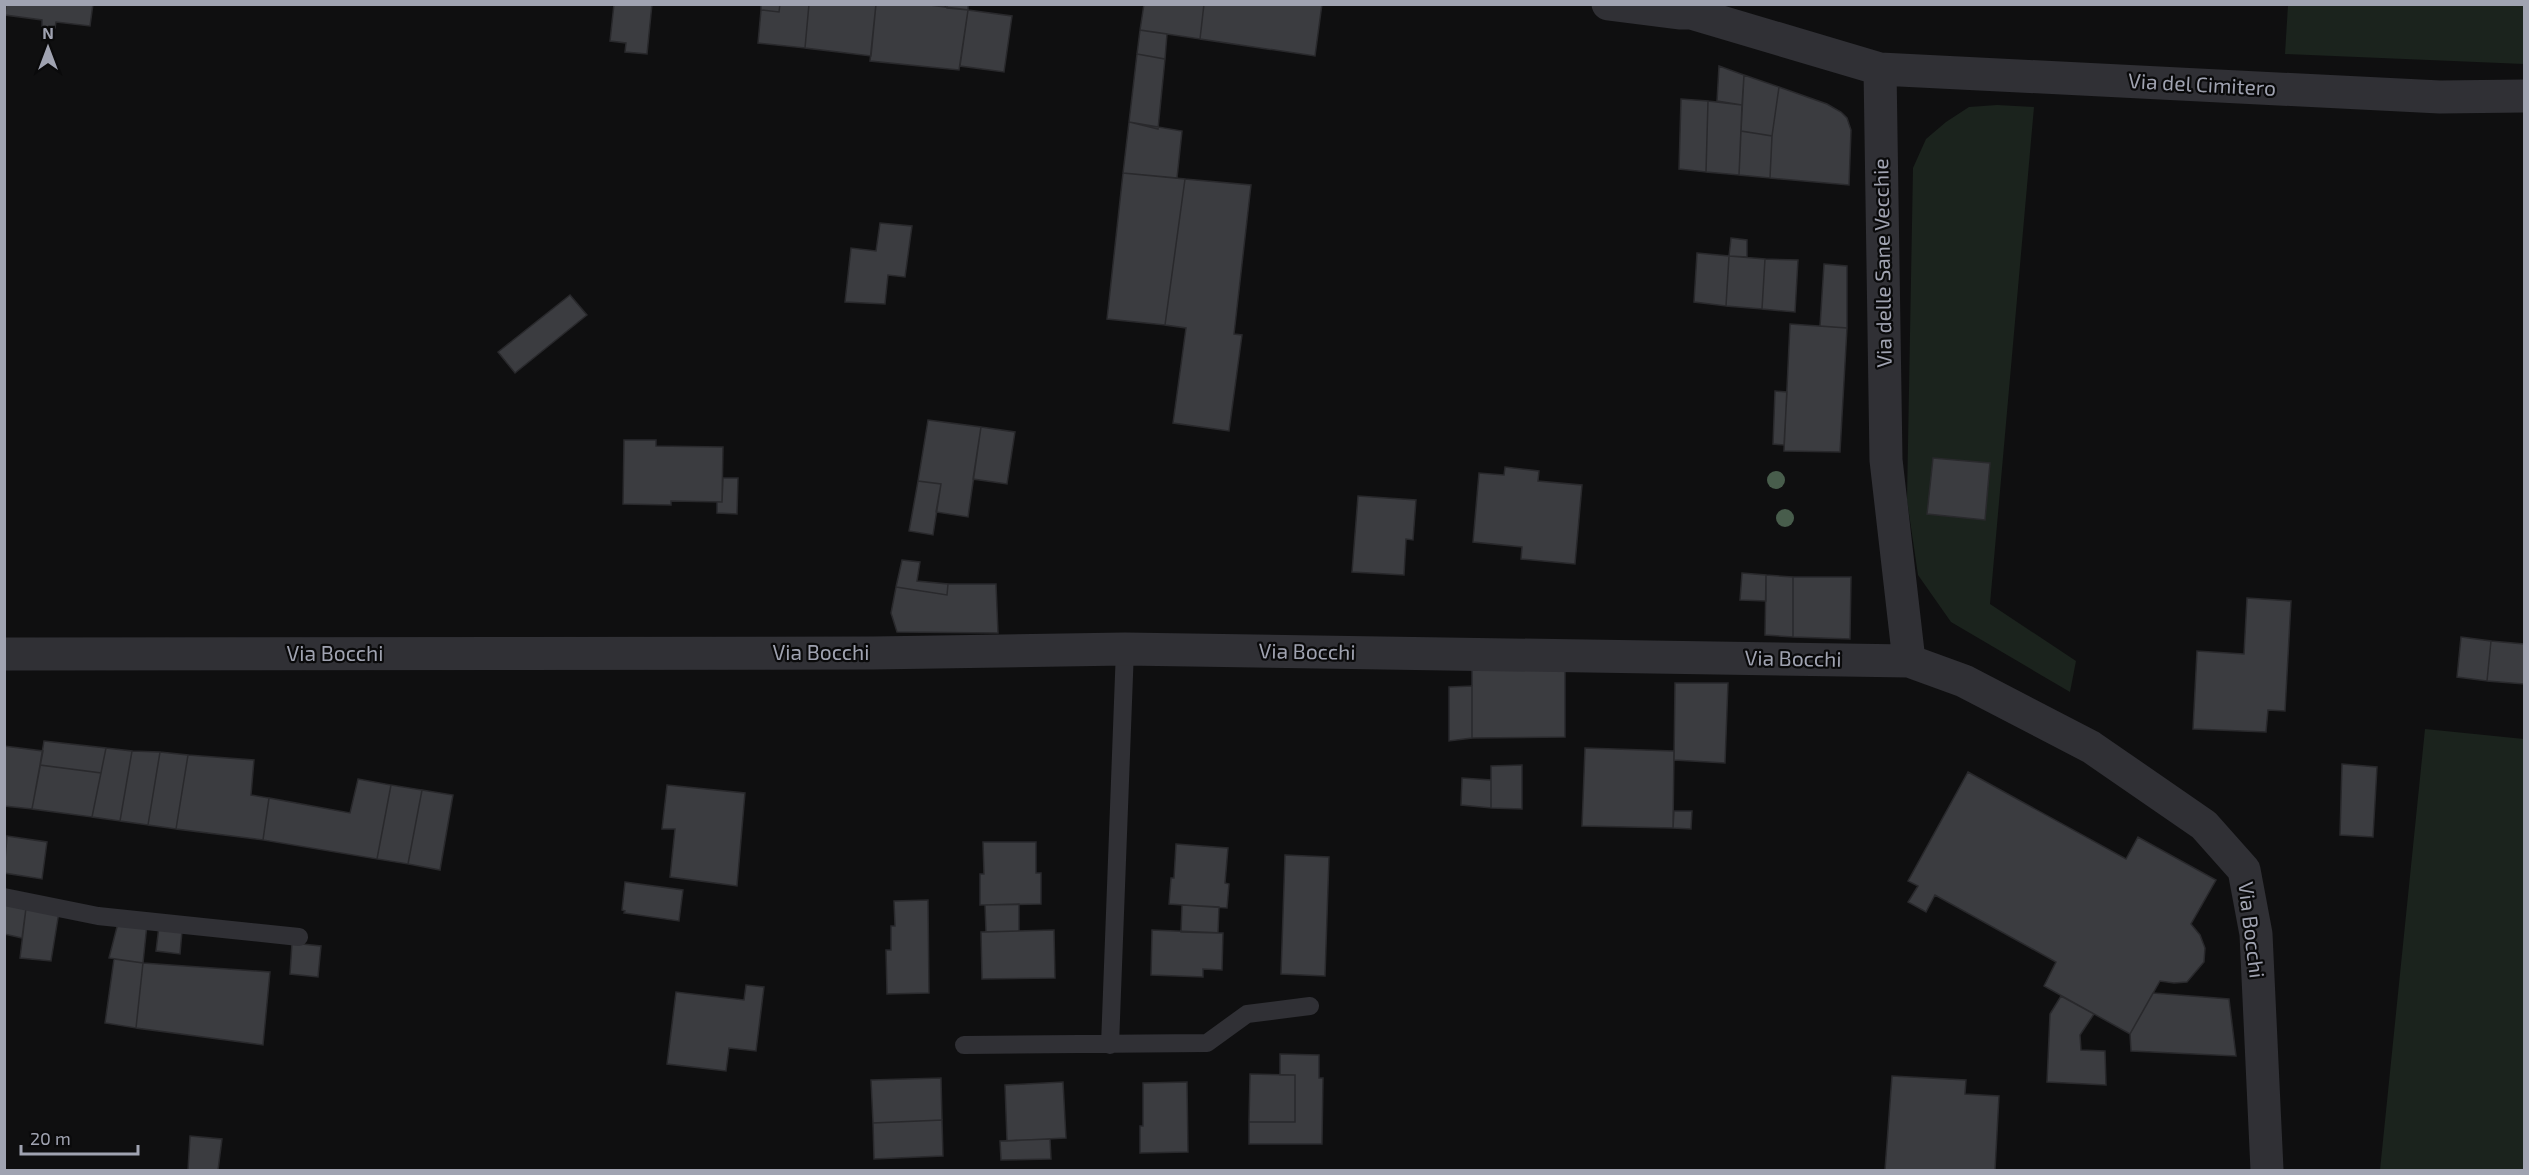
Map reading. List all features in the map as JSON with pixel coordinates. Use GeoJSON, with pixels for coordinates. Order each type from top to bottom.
{"type":"FeatureCollection","features":[{"type":"Feature","properties":{"kind":"street"},"geometry":{"type":"LineString","coordinates":[[1608,4],[1679,14],[1690,9],[1880,69]]}},
{"type":"Feature","properties":{"kind":"street","name":"Via del Cimitero"},"geometry":{"type":"LineString","coordinates":[[1880,69],[2440,97],[2524,96]]}},
{"type":"Feature","properties":{"kind":"street","name":"Via delle Sane Vecchie"},"geometry":{"type":"LineString","coordinates":[[1880,69],[1886,460],[1909,661]]}},
{"type":"Feature","properties":{"kind":"street","name":"Via Bocchi"},"geometry":{"type":"LineString","coordinates":[[4,654],[873,653],[1125,649],[1909,661],[1964,681],[2091,747],[2204,825],[2244,870],[2256,934],[2267,1170]]}},
{"type":"Feature","properties":{"kind":"lane"},"geometry":{"type":"LineString","coordinates":[[1110,1045],[1125,649]]}},
{"type":"Feature","properties":{"kind":"lane"},"geometry":{"type":"LineString","coordinates":[[4,897],[98,916],[299,937]]}},
{"type":"Feature","properties":{"kind":"lane"},"geometry":{"type":"LineString","coordinates":[[963,1045],[1207,1043],[1247,1014],[1310,1006]]}},
{"type":"Feature","properties":{"kind":"shaded area"},"geometry":{"type":"Polygon","coordinates":[[[2288,5],[2524,5],[2524,64],[2285,54],[2288,5]]]}},
{"type":"Feature","properties":{"kind":"shaded area"},"geometry":{"type":"Polygon","coordinates":[[[1997,105],[2034,107],[1990,604],[2076,661],[2070,692],[1951,622],[1918,575],[1907,500],[1913,168],[1926,139],[1946,122],[1969,107],[1997,105]]]}},
{"type":"Feature","properties":{"kind":"shaded area"},"geometry":{"type":"Polygon","coordinates":[[[2425,729],[2524,739],[2524,1170],[2380,1170],[2425,729]]]}},
{"type":"Feature","properties":{"kind":"building"},"geometry":{"type":"Polygon","coordinates":[[[6,4],[93,4],[90,26],[56,22],[55,28],[42,26],[42,20],[5,15],[6,4]]]}},
{"type":"Feature","properties":{"kind":"building"},"geometry":{"type":"Polygon","coordinates":[[[614,4],[652,4],[647,54],[625,52],[626,43],[610,41],[614,4]]]}},
{"type":"Feature","properties":{"kind":"building"},"geometry":{"type":"Polygon","coordinates":[[[761,4],[780,4],[779,12],[761,10],[761,4]]]}},
{"type":"Feature","properties":{"kind":"building"},"geometry":{"type":"Polygon","coordinates":[[[780,4],[809,4],[805,48],[758,43],[761,10],[779,12],[780,4]]]}},
{"type":"Feature","properties":{"kind":"building"},"geometry":{"type":"Polygon","coordinates":[[[809,4],[876,4],[871,56],[805,48],[809,4]]]}},
{"type":"Feature","properties":{"kind":"building"},"geometry":{"type":"Polygon","coordinates":[[[876,4],[922,4],[968,10],[959,70],[870,61],[876,4]]]}},
{"type":"Feature","properties":{"kind":"building"},"geometry":{"type":"Polygon","coordinates":[[[947,4],[968,4],[968,10],[947,8],[947,4]]]}},
{"type":"Feature","properties":{"kind":"building"},"geometry":{"type":"Polygon","coordinates":[[[1144,4],[1204,4],[1200,39],[1140,30],[1144,4]]]}},
{"type":"Feature","properties":{"kind":"building"},"geometry":{"type":"Polygon","coordinates":[[[1204,4],[1322,4],[1315,56],[1200,39],[1204,4]]]}},
{"type":"Feature","properties":{"kind":"building"},"geometry":{"type":"Polygon","coordinates":[[[968,10],[1012,16],[1004,72],[960,66],[968,10]]]}},
{"type":"Feature","properties":{"kind":"building"},"geometry":{"type":"Polygon","coordinates":[[[1140,30],[1167,34],[1165,59],[1137,54],[1140,30]]]}},
{"type":"Feature","properties":{"kind":"building"},"geometry":{"type":"Polygon","coordinates":[[[1137,54],[1165,59],[1158,129],[1129,122],[1137,54]]]}},
{"type":"Feature","properties":{"kind":"building"},"geometry":{"type":"Polygon","coordinates":[[[1719,66],[1744,75],[1742,105],[1717,101],[1719,66]]]}},
{"type":"Feature","properties":{"kind":"building"},"geometry":{"type":"Polygon","coordinates":[[[1744,75],[1779,87],[1772,136],[1741,131],[1744,75]]]}},
{"type":"Feature","properties":{"kind":"building"},"geometry":{"type":"Polygon","coordinates":[[[1779,87],[1827,104],[1847,118],[1851,130],[1849,185],[1770,178],[1772,136],[1779,87]]]}},
{"type":"Feature","properties":{"kind":"building"},"geometry":{"type":"Polygon","coordinates":[[[1681,99],[1708,101],[1706,172],[1679,169],[1681,99]]]}},
{"type":"Feature","properties":{"kind":"building"},"geometry":{"type":"Polygon","coordinates":[[[1708,101],[1742,105],[1739,175],[1706,172],[1708,101]]]}},
{"type":"Feature","properties":{"kind":"building"},"geometry":{"type":"Polygon","coordinates":[[[1129,122],[1182,131],[1177,178],[1123,173],[1129,122]]]}},
{"type":"Feature","properties":{"kind":"building"},"geometry":{"type":"Polygon","coordinates":[[[1741,131],[1772,136],[1770,178],[1739,175],[1741,131]]]}},
{"type":"Feature","properties":{"kind":"building"},"geometry":{"type":"Polygon","coordinates":[[[1123,173],[1185,179],[1165,325],[1107,319],[1123,173]]]}},
{"type":"Feature","properties":{"kind":"building"},"geometry":{"type":"Polygon","coordinates":[[[1185,179],[1251,185],[1234,334],[1242,335],[1229,431],[1173,423],[1186,328],[1165,325],[1185,179]]]}},
{"type":"Feature","properties":{"kind":"building"},"geometry":{"type":"Polygon","coordinates":[[[880,223],[912,226],[905,277],[888,275],[885,304],[845,302],[851,248],[876,251],[880,223]]]}},
{"type":"Feature","properties":{"kind":"building"},"geometry":{"type":"Polygon","coordinates":[[[1731,238],[1747,240],[1747,257],[1729,256],[1731,238]]]}},
{"type":"Feature","properties":{"kind":"building"},"geometry":{"type":"Polygon","coordinates":[[[1697,253],[1729,256],[1726,306],[1694,302],[1697,253]]]}},
{"type":"Feature","properties":{"kind":"building"},"geometry":{"type":"Polygon","coordinates":[[[1729,256],[1765,259],[1762,309],[1726,306],[1729,256]]]}},
{"type":"Feature","properties":{"kind":"building"},"geometry":{"type":"Polygon","coordinates":[[[1765,259],[1798,260],[1795,312],[1762,309],[1765,259]]]}},
{"type":"Feature","properties":{"kind":"building"},"geometry":{"type":"Polygon","coordinates":[[[1824,264],[1847,266],[1847,328],[1820,326],[1824,264]]]}},
{"type":"Feature","properties":{"kind":"building"},"geometry":{"type":"Polygon","coordinates":[[[570,295],[587,315],[515,373],[498,352],[570,295]]]}},
{"type":"Feature","properties":{"kind":"building"},"geometry":{"type":"Polygon","coordinates":[[[1790,324],[1847,328],[1840,452],[1784,451],[1790,324]]]}},
{"type":"Feature","properties":{"kind":"building"},"geometry":{"type":"Polygon","coordinates":[[[1775,391],[1787,392],[1784,445],[1773,444],[1775,391]]]}},
{"type":"Feature","properties":{"kind":"building"},"geometry":{"type":"Polygon","coordinates":[[[928,420],[981,427],[968,517],[936,512],[941,484],[918,481],[928,420]]]}},
{"type":"Feature","properties":{"kind":"building"},"geometry":{"type":"Polygon","coordinates":[[[981,427],[1015,432],[1007,484],[973,479],[981,427]]]}},
{"type":"Feature","properties":{"kind":"building"},"geometry":{"type":"Polygon","coordinates":[[[624,440],[656,440],[656,446],[723,447],[722,502],[671,501],[671,505],[623,504],[624,440]]]}},
{"type":"Feature","properties":{"kind":"building"},"geometry":{"type":"Polygon","coordinates":[[[1933,458],[1990,463],[1985,520],[1927,514],[1933,458]]]}},
{"type":"Feature","properties":{"kind":"building"},"geometry":{"type":"Polygon","coordinates":[[[1505,467],[1539,471],[1538,481],[1582,485],[1575,564],[1521,559],[1522,547],[1473,542],[1479,473],[1504,475],[1505,467]]]}},
{"type":"Feature","properties":{"kind":"building"},"geometry":{"type":"Polygon","coordinates":[[[723,478],[738,478],[737,514],[717,513],[717,502],[722,502],[723,478]]]}},
{"type":"Feature","properties":{"kind":"building"},"geometry":{"type":"Polygon","coordinates":[[[918,481],[941,484],[933,535],[909,531],[918,481]]]}},
{"type":"Feature","properties":{"kind":"building"},"geometry":{"type":"Polygon","coordinates":[[[1358,496],[1416,500],[1413,540],[1406,539],[1404,575],[1352,572],[1358,496]]]}},
{"type":"Feature","properties":{"kind":"building"},"geometry":{"type":"Polygon","coordinates":[[[902,560],[920,562],[917,581],[948,584],[947,595],[896,587],[902,560]]]}},
{"type":"Feature","properties":{"kind":"building"},"geometry":{"type":"Polygon","coordinates":[[[1742,573],[1766,575],[1766,601],[1740,600],[1742,573]]]}},
{"type":"Feature","properties":{"kind":"building"},"geometry":{"type":"Polygon","coordinates":[[[1766,575],[1793,577],[1793,637],[1765,635],[1766,575]]]}},
{"type":"Feature","properties":{"kind":"building"},"geometry":{"type":"Polygon","coordinates":[[[1793,577],[1851,577],[1850,639],[1793,637],[1793,577]]]}},
{"type":"Feature","properties":{"kind":"building"},"geometry":{"type":"Polygon","coordinates":[[[948,584],[996,584],[998,633],[897,632],[891,613],[896,587],[947,595],[948,584]]]}},
{"type":"Feature","properties":{"kind":"building"},"geometry":{"type":"Polygon","coordinates":[[[2247,598],[2291,601],[2285,711],[2268,710],[2266,732],[2193,729],[2197,651],[2244,654],[2247,598]]]}},
{"type":"Feature","properties":{"kind":"building"},"geometry":{"type":"Polygon","coordinates":[[[2461,637],[2491,641],[2487,681],[2457,677],[2461,637]]]}},
{"type":"Feature","properties":{"kind":"building"},"geometry":{"type":"Polygon","coordinates":[[[2491,641],[2524,644],[2524,684],[2487,681],[2491,641]]]}},
{"type":"Feature","properties":{"kind":"building"},"geometry":{"type":"Polygon","coordinates":[[[1472,670],[1565,670],[1565,737],[1472,738],[1472,670]]]}},
{"type":"Feature","properties":{"kind":"building"},"geometry":{"type":"Polygon","coordinates":[[[1675,683],[1728,683],[1725,763],[1674,760],[1675,683]]]}},
{"type":"Feature","properties":{"kind":"building"},"geometry":{"type":"Polygon","coordinates":[[[1472,686],[1472,738],[1449,741],[1449,687],[1472,686]]]}},
{"type":"Feature","properties":{"kind":"building"},"geometry":{"type":"Polygon","coordinates":[[[44,741],[106,748],[101,773],[40,765],[44,741]]]}},
{"type":"Feature","properties":{"kind":"building"},"geometry":{"type":"Polygon","coordinates":[[[4,746],[43,751],[32,809],[4,806],[4,746]]]}},
{"type":"Feature","properties":{"kind":"building"},"geometry":{"type":"Polygon","coordinates":[[[106,748],[132,751],[120,821],[92,817],[106,748]]]}},
{"type":"Feature","properties":{"kind":"building"},"geometry":{"type":"Polygon","coordinates":[[[1585,748],[1674,751],[1673,828],[1582,826],[1585,748]]]}},
{"type":"Feature","properties":{"kind":"building"},"geometry":{"type":"Polygon","coordinates":[[[132,751],[160,752],[148,825],[120,821],[132,751]]]}},
{"type":"Feature","properties":{"kind":"building"},"geometry":{"type":"Polygon","coordinates":[[[160,752],[188,755],[176,829],[148,825],[160,752]]]}},
{"type":"Feature","properties":{"kind":"building"},"geometry":{"type":"Polygon","coordinates":[[[188,755],[254,760],[251,795],[269,798],[263,840],[176,829],[188,755]]]}},
{"type":"Feature","properties":{"kind":"building"},"geometry":{"type":"Polygon","coordinates":[[[2342,764],[2377,767],[2373,837],[2340,835],[2342,764]]]}},
{"type":"Feature","properties":{"kind":"building"},"geometry":{"type":"Polygon","coordinates":[[[40,765],[101,773],[92,817],[32,809],[40,765]]]}},
{"type":"Feature","properties":{"kind":"building"},"geometry":{"type":"Polygon","coordinates":[[[1522,765],[1522,809],[1491,808],[1491,766],[1522,765]]]}},
{"type":"Feature","properties":{"kind":"building"},"geometry":{"type":"Polygon","coordinates":[[[1968,772],[2126,859],[2138,837],[2216,880],[2191,924],[2200,935],[2205,948],[2204,962],[2187,982],[2160,981],[2130,1034],[2044,986],[2056,962],[1935,895],[1926,912],[1908,902],[1918,886],[1908,881],[1968,772]]]}},
{"type":"Feature","properties":{"kind":"building"},"geometry":{"type":"Polygon","coordinates":[[[1462,778],[1491,780],[1491,808],[1461,805],[1462,778]]]}},
{"type":"Feature","properties":{"kind":"building"},"geometry":{"type":"Polygon","coordinates":[[[358,779],[391,785],[377,859],[263,840],[269,798],[350,813],[358,779]]]}},
{"type":"Feature","properties":{"kind":"building"},"geometry":{"type":"Polygon","coordinates":[[[391,785],[422,790],[408,864],[377,859],[391,785]]]}},
{"type":"Feature","properties":{"kind":"building"},"geometry":{"type":"Polygon","coordinates":[[[667,785],[745,793],[737,886],[670,877],[675,829],[662,829],[667,785]]]}},
{"type":"Feature","properties":{"kind":"building"},"geometry":{"type":"Polygon","coordinates":[[[422,790],[453,795],[440,870],[408,864],[422,790]]]}},
{"type":"Feature","properties":{"kind":"building"},"geometry":{"type":"Polygon","coordinates":[[[1674,811],[1692,811],[1691,829],[1673,828],[1674,811]]]}},
{"type":"Feature","properties":{"kind":"building"},"geometry":{"type":"Polygon","coordinates":[[[7,836],[47,842],[42,879],[4,873],[7,836]]]}},
{"type":"Feature","properties":{"kind":"building"},"geometry":{"type":"Polygon","coordinates":[[[983,842],[1036,842],[1036,873],[1041,873],[1041,904],[980,905],[980,874],[984,874],[983,842]]]}},
{"type":"Feature","properties":{"kind":"building"},"geometry":{"type":"Polygon","coordinates":[[[1176,844],[1228,848],[1225,883],[1229,884],[1227,908],[1169,904],[1171,878],[1174,878],[1176,844]]]}},
{"type":"Feature","properties":{"kind":"building"},"geometry":{"type":"Polygon","coordinates":[[[1285,855],[1329,857],[1325,976],[1281,974],[1285,855]]]}},
{"type":"Feature","properties":{"kind":"building"},"geometry":{"type":"Polygon","coordinates":[[[625,882],[683,890],[679,921],[624,913],[625,911],[622,910],[625,882]]]}},
{"type":"Feature","properties":{"kind":"building"},"geometry":{"type":"Polygon","coordinates":[[[928,900],[929,993],[887,994],[886,950],[891,950],[891,926],[895,926],[894,901],[928,900]]]}},
{"type":"Feature","properties":{"kind":"building"},"geometry":{"type":"Polygon","coordinates":[[[4,904],[26,908],[22,938],[4,934],[4,904]]]}},
{"type":"Feature","properties":{"kind":"building"},"geometry":{"type":"Polygon","coordinates":[[[1019,904],[1019,931],[986,932],[985,905],[1019,904]]]}},
{"type":"Feature","properties":{"kind":"building"},"geometry":{"type":"Polygon","coordinates":[[[1182,905],[1219,907],[1218,933],[1181,932],[1182,905]]]}},
{"type":"Feature","properties":{"kind":"building"},"geometry":{"type":"Polygon","coordinates":[[[26,908],[59,912],[51,961],[20,958],[26,908]]]}},
{"type":"Feature","properties":{"kind":"building"},"geometry":{"type":"Polygon","coordinates":[[[119,919],[147,924],[143,963],[109,958],[119,919]]]}},
{"type":"Feature","properties":{"kind":"building"},"geometry":{"type":"Polygon","coordinates":[[[159,926],[182,931],[180,954],[156,951],[159,926]]]}},
{"type":"Feature","properties":{"kind":"building"},"geometry":{"type":"Polygon","coordinates":[[[1054,930],[1055,978],[982,979],[981,932],[1054,930]]]}},
{"type":"Feature","properties":{"kind":"building"},"geometry":{"type":"Polygon","coordinates":[[[1152,930],[1223,933],[1222,970],[1203,969],[1203,977],[1151,975],[1152,930]]]}},
{"type":"Feature","properties":{"kind":"building"},"geometry":{"type":"Polygon","coordinates":[[[292,943],[321,946],[318,977],[290,974],[292,943]]]}},
{"type":"Feature","properties":{"kind":"building"},"geometry":{"type":"Polygon","coordinates":[[[114,959],[143,963],[136,1028],[105,1023],[114,959]]]}},
{"type":"Feature","properties":{"kind":"building"},"geometry":{"type":"Polygon","coordinates":[[[143,963],[270,972],[263,1045],[136,1028],[143,963]]]}},
{"type":"Feature","properties":{"kind":"building"},"geometry":{"type":"Polygon","coordinates":[[[746,985],[764,987],[756,1051],[729,1048],[726,1071],[667,1064],[676,992],[744,1000],[746,985]]]}},
{"type":"Feature","properties":{"kind":"building"},"geometry":{"type":"Polygon","coordinates":[[[2153,993],[2229,999],[2236,1056],[2131,1051],[2130,1034],[2153,993]]]}},
{"type":"Feature","properties":{"kind":"building"},"geometry":{"type":"Polygon","coordinates":[[[2061,996],[2094,1014],[2080,1035],[2081,1050],[2105,1051],[2106,1085],[2047,1082],[2050,1014],[2061,996]]]}},
{"type":"Feature","properties":{"kind":"building"},"geometry":{"type":"Polygon","coordinates":[[[1280,1054],[1319,1055],[1319,1078],[1323,1078],[1322,1144],[1249,1144],[1249,1122],[1295,1122],[1295,1075],[1280,1075],[1280,1054]]]}},
{"type":"Feature","properties":{"kind":"building"},"geometry":{"type":"Polygon","coordinates":[[[1250,1074],[1295,1075],[1295,1122],[1249,1122],[1250,1074]]]}},
{"type":"Feature","properties":{"kind":"building"},"geometry":{"type":"Polygon","coordinates":[[[1892,1076],[1966,1080],[1965,1094],[1999,1096],[1995,1170],[1885,1170],[1892,1076]]]}},
{"type":"Feature","properties":{"kind":"building"},"geometry":{"type":"Polygon","coordinates":[[[941,1078],[942,1120],[873,1123],[871,1080],[941,1078]]]}},
{"type":"Feature","properties":{"kind":"building"},"geometry":{"type":"Polygon","coordinates":[[[1063,1082],[1066,1138],[1007,1141],[1005,1085],[1063,1082]]]}},
{"type":"Feature","properties":{"kind":"building"},"geometry":{"type":"Polygon","coordinates":[[[1187,1082],[1188,1152],[1140,1153],[1140,1126],[1143,1126],[1143,1083],[1187,1082]]]}},
{"type":"Feature","properties":{"kind":"building"},"geometry":{"type":"Polygon","coordinates":[[[942,1120],[943,1156],[874,1159],[873,1123],[942,1120]]]}},
{"type":"Feature","properties":{"kind":"building"},"geometry":{"type":"Polygon","coordinates":[[[190,1136],[222,1139],[218,1170],[188,1170],[190,1136]]]}},
{"type":"Feature","properties":{"kind":"building"},"geometry":{"type":"Polygon","coordinates":[[[1050,1139],[1051,1159],[1001,1160],[1000,1141],[1050,1139]]]}}]}
